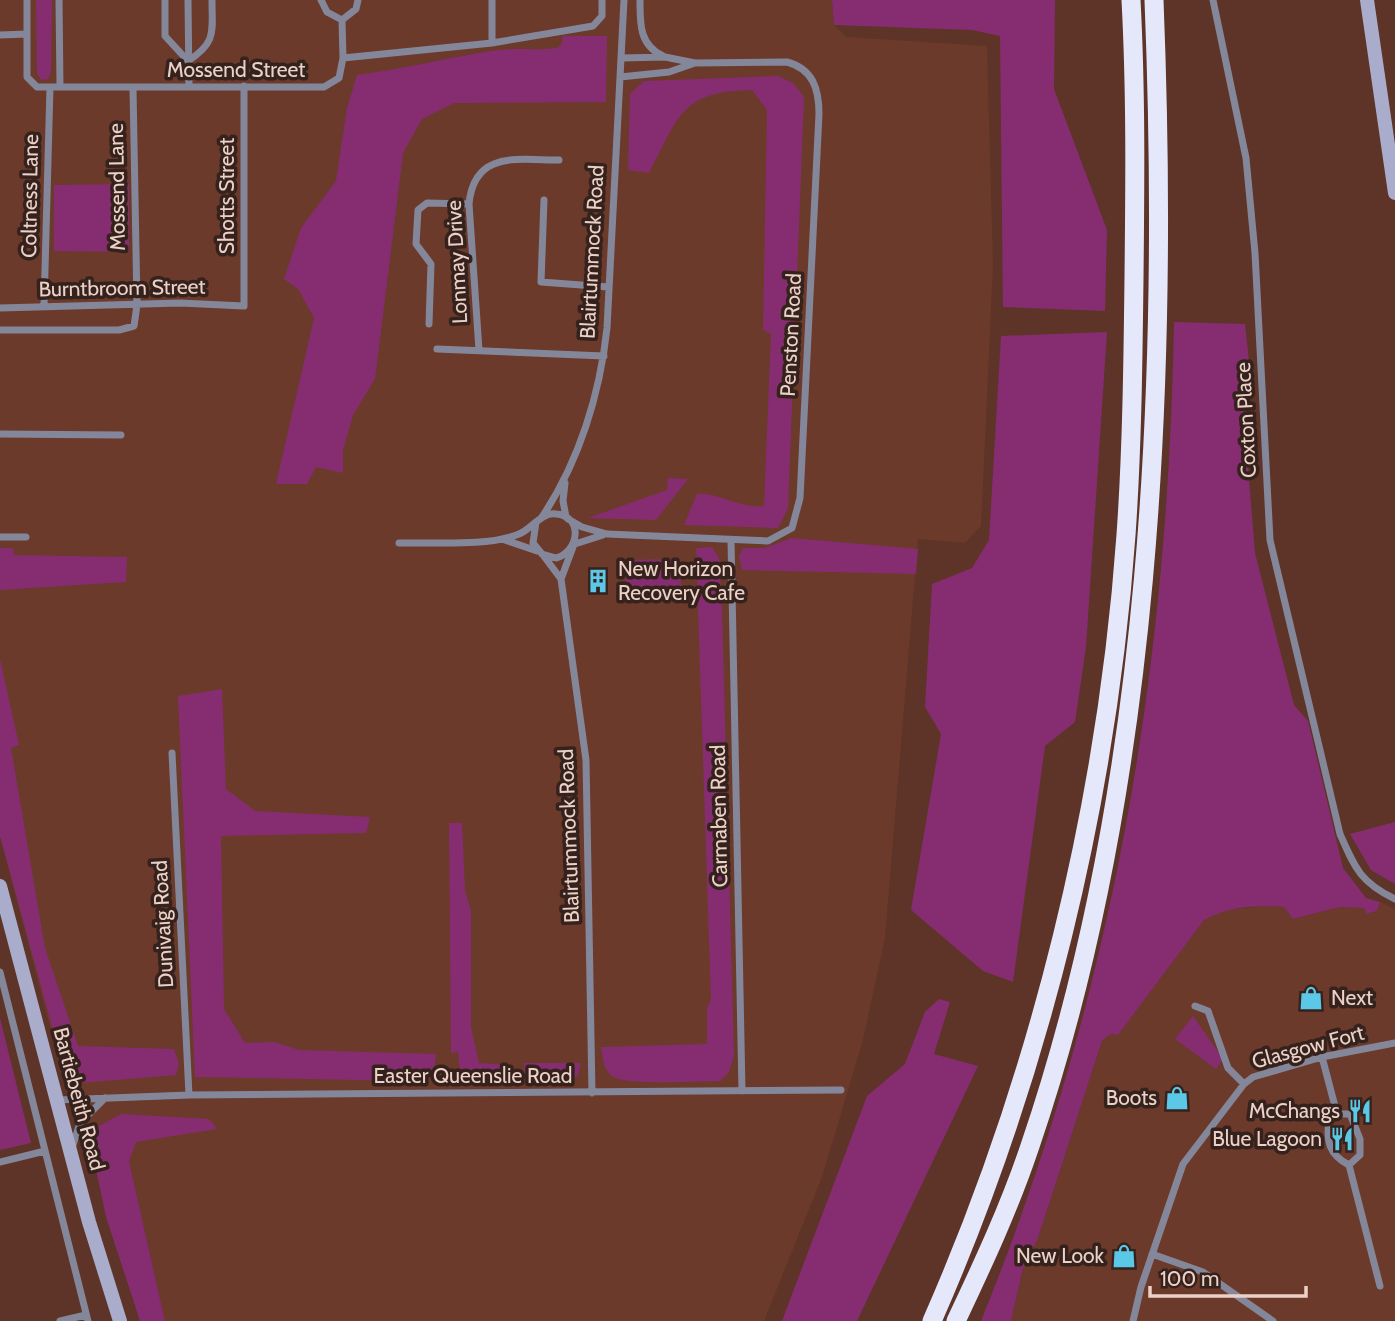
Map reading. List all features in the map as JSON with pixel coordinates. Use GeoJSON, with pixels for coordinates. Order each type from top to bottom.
{"type":"FeatureCollection","features":[{"type":"Feature","properties":{"kind":"highway"},"geometry":{"type":"LineString","coordinates":[[932,1321],[1007,1135],[1062,940],[1104,729],[1127,522],[1135,164],[1130,0]]}},
{"type":"Feature","properties":{"kind":"highway"},"geometry":{"type":"LineString","coordinates":[[956,1321],[996,1237],[1031,1145],[1087,950],[1125,733],[1147,522],[1157,345],[1160,145],[1154,0]]}},
{"type":"Feature","properties":{"kind":"highway"},"geometry":{"type":"LineString","coordinates":[[971,1321],[984,1286],[996,1237]]}},
{"type":"Feature","properties":{"kind":"street"},"geometry":{"type":"LineString","coordinates":[[0,35],[27,34],[27,0]]}},
{"type":"Feature","properties":{"kind":"street"},"geometry":{"type":"LineString","coordinates":[[59,0],[60,87]]}},
{"type":"Feature","properties":{"kind":"street"},"geometry":{"type":"LineString","coordinates":[[165,0],[165,36],[188,61]]}},
{"type":"Feature","properties":{"kind":"street"},"geometry":{"type":"LineString","coordinates":[[188,0],[189,85]]}},
{"type":"Feature","properties":{"kind":"street"},"geometry":{"type":"LineString","coordinates":[[188,61],[204,51],[212,39],[212,0]]}},
{"type":"Feature","properties":{"kind":"street"},"geometry":{"type":"LineString","coordinates":[[321,0],[327,12],[342,20]]}},
{"type":"Feature","properties":{"kind":"street"},"geometry":{"type":"LineString","coordinates":[[342,20],[356,9],[358,0]]}},
{"type":"Feature","properties":{"kind":"street"},"geometry":{"type":"LineString","coordinates":[[492,0],[492,43]]}},
{"type":"Feature","properties":{"kind":"street"},"geometry":{"type":"LineString","coordinates":[[342,20],[343,58],[492,43],[593,26],[602,16],[602,0]]}},
{"type":"Feature","properties":{"kind":"street","name":"Blairtummock Road"},"geometry":{"type":"LineString","coordinates":[[539,520],[566,475],[596,394],[604,356],[627,0]]}},
{"type":"Feature","properties":{"kind":"street"},"geometry":{"type":"LineString","coordinates":[[640,0],[643,36],[653,50],[666,57]]}},
{"type":"Feature","properties":{"kind":"street","name":"Coxton Place"},"geometry":{"type":"LineString","coordinates":[[1213,0],[1246,158],[1255,253],[1270,540],[1339,834],[1357,874],[1378,891],[1395,899]]}},
{"type":"Feature","properties":{"kind":"street"},"geometry":{"type":"LineString","coordinates":[[1367,0],[1395,193]]}},
{"type":"Feature","properties":{"kind":"street","name":"Mossend Street"},"geometry":{"type":"LineString","coordinates":[[27,34],[27,77],[37,87],[133,88],[189,85],[324,88],[340,78],[343,58]]}},
{"type":"Feature","properties":{"kind":"street","name":"Penston Road"},"geometry":{"type":"LineString","coordinates":[[607,534],[768,541],[792,528],[798,507],[819,96],[810,76],[799,65],[787,62],[695,63],[666,57],[622,58]]}},
{"type":"Feature","properties":{"kind":"street","name":"Penston Road"},"geometry":{"type":"LineString","coordinates":[[620,77],[669,72],[695,63]]}},
{"type":"Feature","properties":{"kind":"street","name":"Shotts Street"},"geometry":{"type":"LineString","coordinates":[[244,86],[244,306]]}},
{"type":"Feature","properties":{"kind":"street","name":"Coltness Lane"},"geometry":{"type":"LineString","coordinates":[[44,306],[50,87]]}},
{"type":"Feature","properties":{"kind":"street","name":"Mossend Lane"},"geometry":{"type":"LineString","coordinates":[[133,88],[137,305],[134,326]]}},
{"type":"Feature","properties":{"kind":"street","name":"Lonmay Drive"},"geometry":{"type":"LineString","coordinates":[[479,351],[469,204],[476,178],[490,164],[503,161],[559,160]]}},
{"type":"Feature","properties":{"kind":"street"},"geometry":{"type":"LineString","coordinates":[[544,200],[541,282],[608,287]]}},
{"type":"Feature","properties":{"kind":"street"},"geometry":{"type":"LineString","coordinates":[[429,324],[431,264],[416,244],[418,210],[427,203],[469,204]]}},
{"type":"Feature","properties":{"kind":"street","name":"Burntbroom Street"},"geometry":{"type":"LineString","coordinates":[[0,308],[244,306]]}},
{"type":"Feature","properties":{"kind":"street","name":"Burntbroom Street"},"geometry":{"type":"LineString","coordinates":[[0,330],[119,330],[134,326]]}},
{"type":"Feature","properties":{"kind":"street"},"geometry":{"type":"LineString","coordinates":[[437,349],[604,356]]}},
{"type":"Feature","properties":{"kind":"street"},"geometry":{"type":"LineString","coordinates":[[0,434],[121,435]]}},
{"type":"Feature","properties":{"kind":"street","name":"Blairtummock Road"},"geometry":{"type":"LineString","coordinates":[[566,475],[563,501],[567,518]]}},
{"type":"Feature","properties":{"kind":"street"},"geometry":{"type":"LineString","coordinates":[[399,543],[501,539],[522,533],[539,520],[555,513],[577,525],[607,534]]}},
{"type":"Feature","properties":{"kind":"street"},"geometry":{"type":"LineString","coordinates":[[567,518],[576,531],[574,545]]}},
{"type":"Feature","properties":{"kind":"street"},"geometry":{"type":"LineString","coordinates":[[539,520],[532,536],[541,554]]}},
{"type":"Feature","properties":{"kind":"street"},"geometry":{"type":"LineString","coordinates":[[501,539],[541,554],[563,556],[574,545],[607,534]]}},
{"type":"Feature","properties":{"kind":"street"},"geometry":{"type":"LineString","coordinates":[[0,537],[26,537]]}},
{"type":"Feature","properties":{"kind":"street","name":"Carmaben Road"},"geometry":{"type":"LineString","coordinates":[[731,540],[742,1091]]}},
{"type":"Feature","properties":{"kind":"street","name":"Blairtummock Road"},"geometry":{"type":"LineString","coordinates":[[574,545],[561,579],[586,760],[592,1093]]}},
{"type":"Feature","properties":{"kind":"street","name":"Blairtummock Road"},"geometry":{"type":"LineString","coordinates":[[541,554],[561,579]]}},
{"type":"Feature","properties":{"kind":"street","name":"Dunivaig Road"},"geometry":{"type":"LineString","coordinates":[[172,752],[189,1095]]}},
{"type":"Feature","properties":{"kind":"street","name":"Bartiebeith Road"},"geometry":{"type":"LineString","coordinates":[[0,887],[71,1152],[120,1321]]}},
{"type":"Feature","properties":{"kind":"street"},"geometry":{"type":"LineString","coordinates":[[0,972],[87,1318],[61,1321]]}},
{"type":"Feature","properties":{"kind":"street"},"geometry":{"type":"LineString","coordinates":[[1195,1006],[1208,1011],[1228,1068],[1244,1084]]}},
{"type":"Feature","properties":{"kind":"street","name":"Glasgow Fort"},"geometry":{"type":"LineString","coordinates":[[1133,1321],[1152,1254],[1183,1164],[1244,1084],[1253,1077],[1322,1057],[1395,1043]]}},
{"type":"Feature","properties":{"kind":"street"},"geometry":{"type":"LineString","coordinates":[[1322,1057],[1337,1114]]}},
{"type":"Feature","properties":{"kind":"street","name":"Easter Queenslie Road"},"geometry":{"type":"LineString","coordinates":[[58,1100],[189,1095],[841,1090]]}},
{"type":"Feature","properties":{"kind":"street"},"geometry":{"type":"LineString","coordinates":[[71,1152],[80,1123],[105,1098]]}},
{"type":"Feature","properties":{"kind":"street"},"geometry":{"type":"LineString","coordinates":[[1349,1165],[1360,1155],[1360,1139],[1350,1114],[1337,1114],[1329,1119],[1329,1144],[1336,1158],[1349,1165],[1380,1286]]}},
{"type":"Feature","properties":{"kind":"street"},"geometry":{"type":"LineString","coordinates":[[0,1162],[45,1152]]}},
{"type":"Feature","properties":{"kind":"street"},"geometry":{"type":"LineString","coordinates":[[1152,1254],[1203,1272],[1273,1321]]}},
{"type":"Feature","properties":{"kind":"shaded area"},"geometry":{"type":"Polygon","coordinates":[[[0,0],[832,0],[834,25],[846,37],[987,46],[993,265],[981,526],[965,543],[918,539],[885,938],[863,1040],[822,1177],[764,1321],[165,1321],[129,1161],[135,1142],[92,1150],[80,1083],[63,1067],[0,836],[0,0]]]}},
{"type":"Feature","properties":{"kind":"shaded area"},"geometry":{"type":"Polygon","coordinates":[[[36,0],[52,0],[51,72],[48,79],[41,80],[37,73],[36,0]]]}},
{"type":"Feature","properties":{"kind":"shaded area"},"geometry":{"type":"Polygon","coordinates":[[[832,0],[1055,0],[1054,89],[1107,230],[1105,311],[1003,307],[1000,36],[972,30],[834,25],[832,0]]]}},
{"type":"Feature","properties":{"kind":"shaded area"},"geometry":{"type":"Polygon","coordinates":[[[563,36],[607,36],[606,102],[454,103],[422,119],[403,153],[375,379],[353,415],[343,450],[343,473],[316,467],[307,484],[276,484],[314,318],[298,289],[284,279],[301,228],[336,181],[347,108],[357,75],[500,50],[557,48],[561,45],[563,36]]]}},
{"type":"Feature","properties":{"kind":"shaded area"},"geometry":{"type":"Polygon","coordinates":[[[778,76],[793,83],[804,97],[788,508],[778,528],[684,525],[697,494],[713,495],[745,505],[764,506],[771,334],[763,330],[767,110],[752,90],[728,92],[696,102],[676,122],[649,173],[628,170],[630,94],[644,81],[778,76]]]}},
{"type":"Feature","properties":{"kind":"shaded area"},"geometry":{"type":"Polygon","coordinates":[[[129,184],[129,252],[54,251],[54,185],[129,184]]]}},
{"type":"Feature","properties":{"kind":"shaded area"},"geometry":{"type":"Polygon","coordinates":[[[1174,322],[1245,324],[1249,361],[1240,367],[1255,553],[1294,705],[1308,721],[1343,868],[1366,898],[1380,902],[1377,911],[1366,914],[1364,908],[1340,907],[1293,919],[1284,907],[1253,907],[1233,909],[1204,920],[1118,1035],[1110,1034],[1102,1041],[1038,1238],[1023,1268],[1011,1321],[981,1321],[1027,1199],[1066,1077],[1098,954],[1125,831],[1145,706],[1160,580],[1174,322]]]}},
{"type":"Feature","properties":{"kind":"shaded area"},"geometry":{"type":"Polygon","coordinates":[[[1107,332],[1086,647],[1075,722],[1045,746],[1013,982],[983,971],[911,910],[941,734],[925,707],[932,584],[972,568],[989,540],[1001,336],[1107,332]]]}},
{"type":"Feature","properties":{"kind":"shaded area"},"geometry":{"type":"Polygon","coordinates":[[[668,478],[688,479],[656,520],[588,518],[667,490],[668,478]]]}},
{"type":"Feature","properties":{"kind":"shaded area"},"geometry":{"type":"Polygon","coordinates":[[[792,538],[918,549],[916,574],[742,570],[739,556],[743,548],[764,548],[792,538]]]}},
{"type":"Feature","properties":{"kind":"shaded area"},"geometry":{"type":"Polygon","coordinates":[[[712,547],[719,558],[722,610],[734,1056],[729,1072],[720,1081],[622,1080],[608,1071],[601,1047],[707,1044],[707,1008],[711,1000],[696,548],[712,547]]]}},
{"type":"Feature","properties":{"kind":"shaded area"},"geometry":{"type":"Polygon","coordinates":[[[0,548],[13,548],[14,555],[127,557],[126,582],[0,590],[0,548]]]}},
{"type":"Feature","properties":{"kind":"shaded area"},"geometry":{"type":"Polygon","coordinates":[[[680,559],[681,586],[626,588],[625,560],[680,559]]]}},
{"type":"Feature","properties":{"kind":"shaded area"},"geometry":{"type":"Polygon","coordinates":[[[0,659],[19,745],[11,748],[45,948],[78,1046],[174,1049],[179,1064],[176,1075],[80,1083],[63,1067],[0,836],[0,659]]]}},
{"type":"Feature","properties":{"kind":"shaded area"},"geometry":{"type":"Polygon","coordinates":[[[222,689],[226,789],[255,811],[370,817],[366,833],[221,836],[224,1009],[245,1043],[274,1042],[299,1050],[436,1054],[433,1069],[425,1077],[415,1081],[195,1077],[178,696],[222,689]]]}},
{"type":"Feature","properties":{"kind":"shaded area"},"geometry":{"type":"Polygon","coordinates":[[[1395,822],[1395,884],[1371,870],[1350,834],[1395,822]]]}},
{"type":"Feature","properties":{"kind":"shaded area"},"geometry":{"type":"Polygon","coordinates":[[[449,823],[462,823],[465,891],[471,910],[471,1027],[479,1063],[510,1065],[507,1082],[470,1077],[460,1072],[458,1052],[451,1053],[449,823]]]}},
{"type":"Feature","properties":{"kind":"shaded area"},"geometry":{"type":"Polygon","coordinates":[[[1380,902],[1395,909],[1395,1321],[1011,1321],[1023,1268],[1038,1238],[1102,1041],[1110,1034],[1118,1035],[1204,920],[1223,910],[1264,906],[1284,907],[1293,919],[1340,907],[1364,908],[1366,914],[1377,911],[1380,902]]]}},
{"type":"Feature","properties":{"kind":"shaded area"},"geometry":{"type":"Polygon","coordinates":[[[939,999],[950,1002],[934,1054],[978,1066],[857,1321],[782,1321],[867,1096],[905,1064],[925,1012],[939,999]]]}},
{"type":"Feature","properties":{"kind":"shaded area"},"geometry":{"type":"Polygon","coordinates":[[[1193,1016],[1223,1059],[1216,1069],[1175,1039],[1193,1016]]]}},
{"type":"Feature","properties":{"kind":"shaded area"},"geometry":{"type":"Polygon","coordinates":[[[0,1018],[31,1143],[0,1150],[0,1018]]]}},
{"type":"Feature","properties":{"kind":"shaded area"},"geometry":{"type":"Polygon","coordinates":[[[524,1063],[581,1063],[578,1075],[569,1082],[531,1080],[524,1074],[524,1063]]]}},
{"type":"Feature","properties":{"kind":"shaded area"},"geometry":{"type":"Polygon","coordinates":[[[121,1114],[209,1119],[217,1129],[136,1142],[129,1161],[165,1321],[140,1321],[106,1217],[92,1150],[99,1126],[121,1114]]]}},
{"type":"Feature","properties":{"kind":"place","name":"New Horizon Recovery Cafe"},"geometry":{"type":"Point","coordinates":[598,581]}},
{"type":"Feature","properties":{"kind":"place","name":"Next"},"geometry":{"type":"Point","coordinates":[1311,998]}},
{"type":"Feature","properties":{"kind":"place","name":"Boots"},"geometry":{"type":"Point","coordinates":[1177,1098]}},
{"type":"Feature","properties":{"kind":"place","name":"McChangs"},"geometry":{"type":"Point","coordinates":[1360,1111]}},
{"type":"Feature","properties":{"kind":"place","name":"Blue Lagoon"},"geometry":{"type":"Point","coordinates":[1342,1139]}},
{"type":"Feature","properties":{"kind":"place","name":"New Look"},"geometry":{"type":"Point","coordinates":[1124,1256]}}]}
